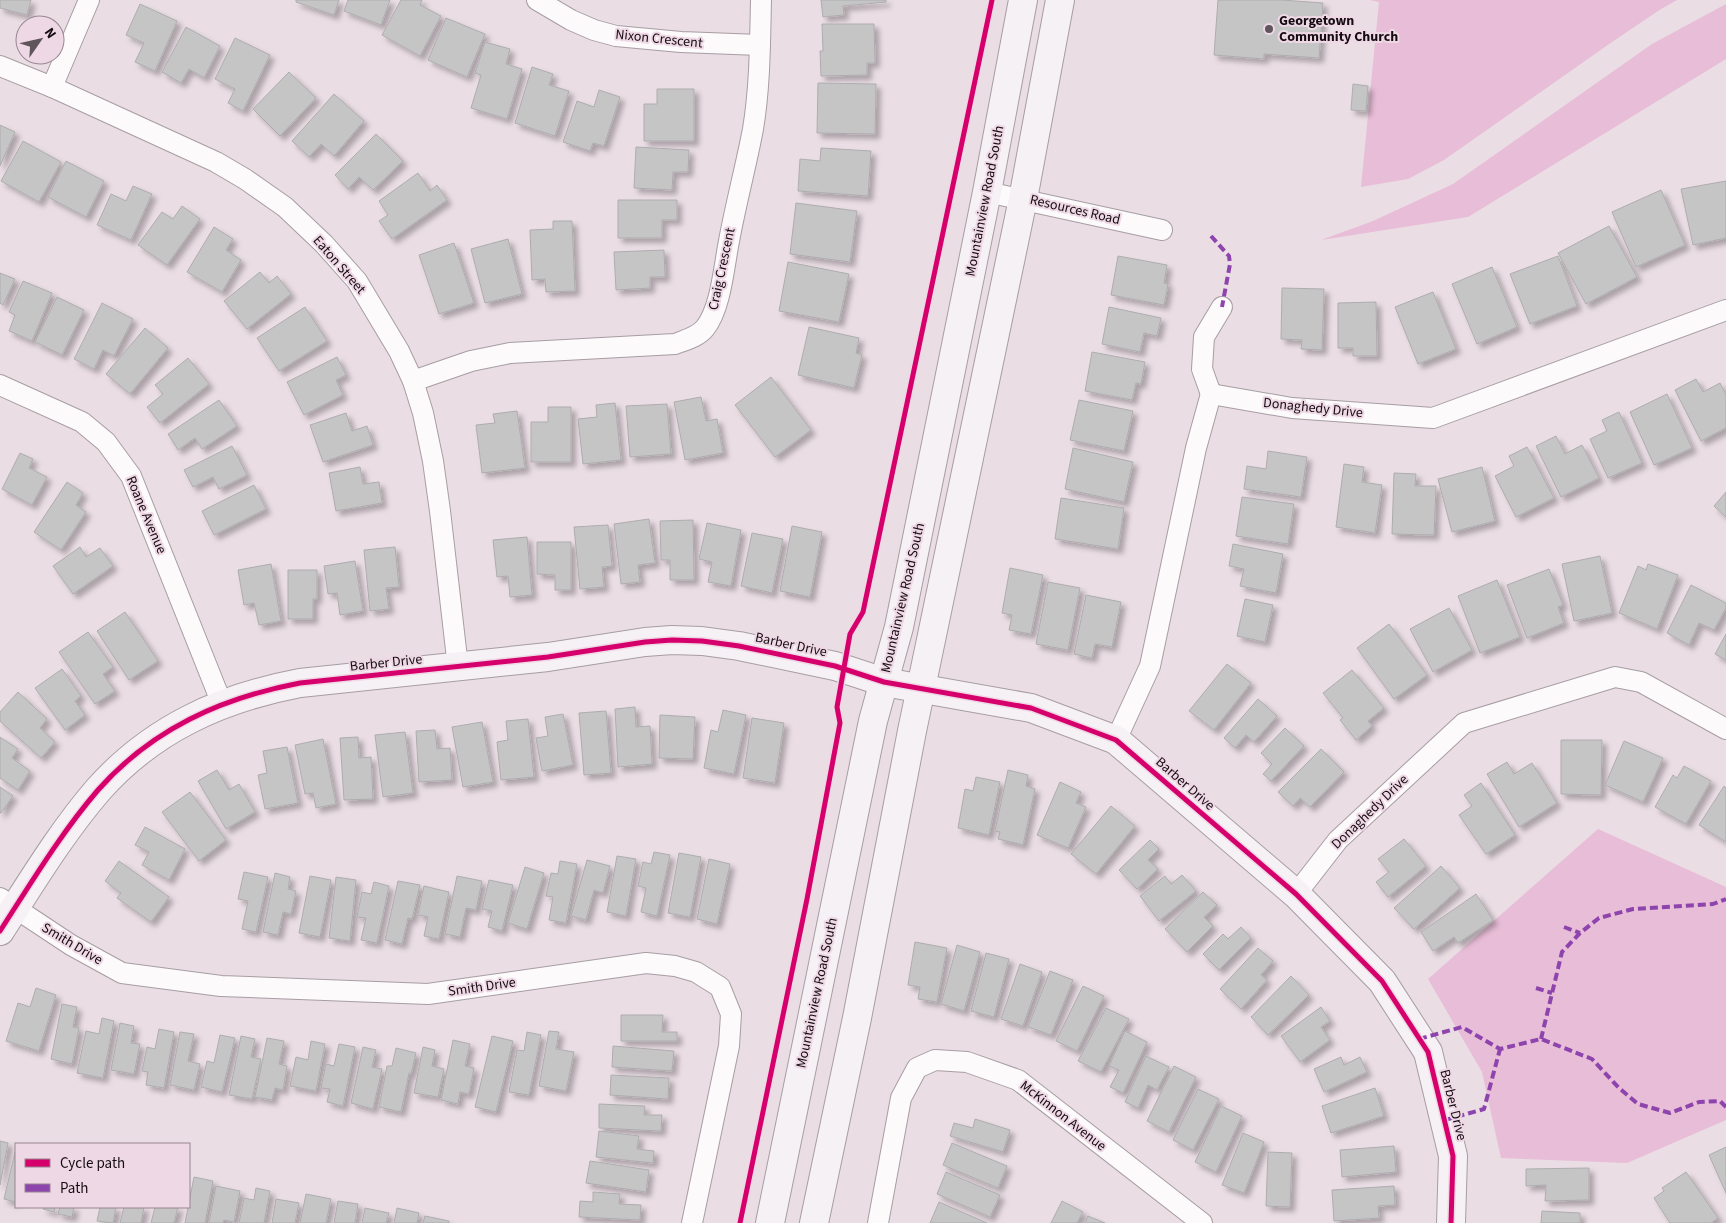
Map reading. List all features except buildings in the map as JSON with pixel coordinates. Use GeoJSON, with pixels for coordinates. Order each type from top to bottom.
{"type":"FeatureCollection","features":[{"type":"Feature","properties":{"kind":"main road","name":"Mountainview Road South"},"geometry":{"type":"LineString","coordinates":[[770,1223],[873,722],[899,627],[987,192],[1023,0]]}},
{"type":"Feature","properties":{"kind":"main road"},"geometry":{"type":"LineString","coordinates":[[814,1223],[1023,199],[1060,0]]}},
{"type":"Feature","properties":{"kind":"main road","name":"Barber Drive"},"geometry":{"type":"LineString","coordinates":[[0,931],[8,903],[76,817],[112,776],[145,748],[170,731],[222,704],[260,692],[300,683],[458,667],[645,642],[672,640],[702,641],[739,646],[834,666],[884,682],[1031,708],[1116,740],[1296,894],[1382,982],[1428,1052],[1453,1156],[1451,1223]]}},
{"type":"Feature","properties":{"kind":"street"},"geometry":{"type":"LineString","coordinates":[[52,87],[89,0]]}},
{"type":"Feature","properties":{"kind":"street","name":"Nixon Crescent"},"geometry":{"type":"LineString","coordinates":[[537,0],[571,20],[594,30],[616,36],[682,42],[760,45]]}},
{"type":"Feature","properties":{"kind":"street","name":"Craig Crescent"},"geometry":{"type":"LineString","coordinates":[[413,381],[462,364],[510,353],[675,344],[690,338],[704,329],[712,317],[718,297],[753,128],[758,82],[761,0]]}},
{"type":"Feature","properties":{"kind":"street","name":"Eaton Street"},"geometry":{"type":"LineString","coordinates":[[0,66],[52,87],[216,162],[245,179],[285,207],[324,244],[357,280],[394,342],[413,381],[423,413],[433,461],[440,511],[458,667]]}},
{"type":"Feature","properties":{"kind":"street","name":"Resources Road"},"geometry":{"type":"LineString","coordinates":[[987,192],[1162,230]]}},
{"type":"Feature","properties":{"kind":"street"},"geometry":{"type":"LineString","coordinates":[[1116,740],[1150,666],[1196,448],[1211,394],[1202,369],[1204,337],[1222,307]]}},
{"type":"Feature","properties":{"kind":"street","name":"Donaghedy Drive"},"geometry":{"type":"LineString","coordinates":[[1211,394],[1292,408],[1433,418],[1726,310]]}},
{"type":"Feature","properties":{"kind":"street","name":"Roane Avenue"},"geometry":{"type":"LineString","coordinates":[[0,385],[82,422],[106,442],[132,476],[222,704]]}},
{"type":"Feature","properties":{"kind":"street","name":"Donaghedy Drive"},"geometry":{"type":"LineString","coordinates":[[1296,894],[1338,840],[1464,723],[1615,678],[1641,682],[1726,729]]}},
{"type":"Feature","properties":{"kind":"street","name":"Smith Drive"},"geometry":{"type":"LineString","coordinates":[[8,903],[71,945],[122,973],[221,986],[428,994],[646,963],[675,966],[696,972],[720,987],[731,1014],[728,1046],[692,1223]]}},
{"type":"Feature","properties":{"kind":"street","name":"McKinnon Avenue"},"geometry":{"type":"LineString","coordinates":[[878,1223],[901,1098],[917,1068],[935,1060],[967,1062],[1018,1080],[1202,1223]]}},
{"type":"Feature","properties":{"kind":"shaded area"},"geometry":{"type":"Polygon","coordinates":[[[1370,0],[1677,0],[1612,42],[1444,160],[1408,179],[1361,187],[1379,2],[1370,0]]]}},
{"type":"Feature","properties":{"kind":"shaded area"},"geometry":{"type":"Polygon","coordinates":[[[1726,4],[1726,59],[1468,217],[1321,240],[1373,221],[1453,184],[1652,44],[1726,4]]]}},
{"type":"Feature","properties":{"kind":"shaded area"},"geometry":{"type":"Polygon","coordinates":[[[1598,829],[1726,887],[1726,1120],[1627,1163],[1501,1158],[1482,1072],[1428,979],[1598,829]]]}},
{"type":"Feature","properties":{"kind":"marked path"},"geometry":{"type":"LineString","coordinates":[[1211,236],[1229,256],[1230,264],[1222,307]]}},
{"type":"Feature","properties":{"kind":"marked path"},"geometry":{"type":"LineString","coordinates":[[1541,1039],[1562,952],[1580,933],[1599,918],[1633,909],[1713,904],[1726,899]]}},
{"type":"Feature","properties":{"kind":"marked path"},"geometry":{"type":"LineString","coordinates":[[1564,927],[1580,933]]}},
{"type":"Feature","properties":{"kind":"marked path"},"geometry":{"type":"LineString","coordinates":[[1536,988],[1552,993]]}},
{"type":"Feature","properties":{"kind":"marked path"},"geometry":{"type":"LineString","coordinates":[[1419,1039],[1462,1027],[1500,1049],[1541,1039],[1592,1059],[1619,1088],[1638,1104],[1670,1113],[1699,1102],[1720,1101],[1726,1107]]}},
{"type":"Feature","properties":{"kind":"marked path"},"geometry":{"type":"LineString","coordinates":[[1445,1120],[1484,1109],[1500,1049]]}},
{"type":"Feature","properties":{"kind":"cycle path"},"geometry":{"type":"LineString","coordinates":[[740,1223],[807,899],[840,723],[837,707],[850,634],[863,612],[992,0]]}},
{"type":"Feature","properties":{"kind":"cycle path"},"geometry":{"type":"LineString","coordinates":[[0,931],[59,841],[98,790],[141,750],[165,733],[216,707],[243,697],[300,683],[548,657],[645,642],[672,640],[702,641],[739,646],[835,666],[884,682],[1031,708],[1116,740],[1296,894],[1382,981],[1428,1052],[1453,1156],[1451,1223]]}},
{"type":"Feature","properties":{"kind":"place","name":"Georgetown Community Church"},"geometry":{"type":"Point","coordinates":[1269,29]}}]}
